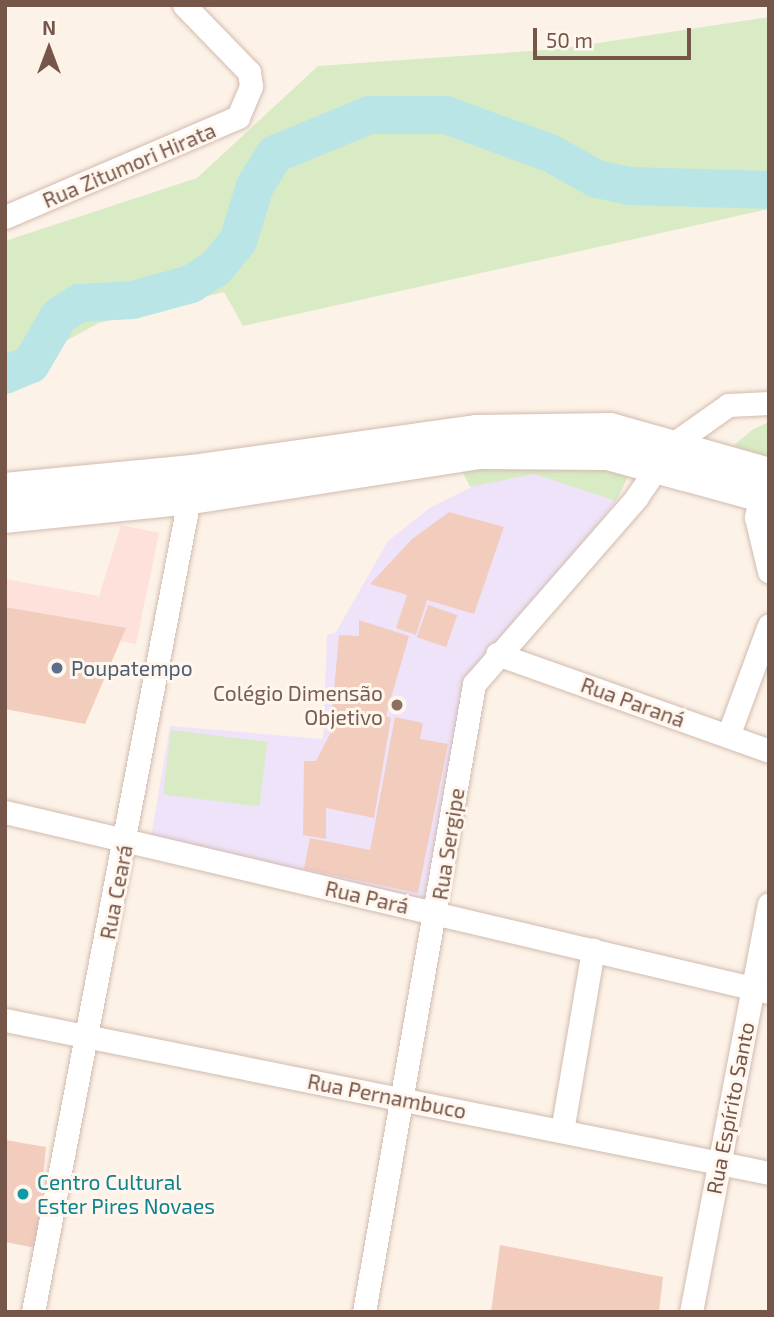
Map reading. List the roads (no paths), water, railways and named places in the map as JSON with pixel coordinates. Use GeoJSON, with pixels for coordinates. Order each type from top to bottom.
{"type":"FeatureCollection","features":[{"type":"Feature","properties":{"kind":"main road"},"geometry":{"type":"LineString","coordinates":[[5,517],[46,499],[192,485],[419,451],[477,431],[610,429],[664,454],[766,489]]}},
{"type":"Feature","properties":{"kind":"main road"},"geometry":{"type":"LineString","coordinates":[[5,489],[46,499]]}},
{"type":"Feature","properties":{"kind":"street","name":"Rua Zitumori Hirata"},"geometry":{"type":"LineString","coordinates":[[5,217],[237,117],[251,86],[250,72],[184,5]]}},
{"type":"Feature","properties":{"kind":"street"},"geometry":{"type":"LineString","coordinates":[[664,454],[728,405],[769,403]]}},
{"type":"Feature","properties":{"kind":"street","name":"Rua Sergipe"},"geometry":{"type":"LineString","coordinates":[[364,1312],[474,684],[497,654],[636,498],[664,454]]}},
{"type":"Feature","properties":{"kind":"street","name":"Rua Ceará"},"geometry":{"type":"LineString","coordinates":[[33,1312],[126,840],[192,485]]}},
{"type":"Feature","properties":{"kind":"street"},"geometry":{"type":"LineString","coordinates":[[766,489],[756,517],[769,571]]}},
{"type":"Feature","properties":{"kind":"street"},"geometry":{"type":"LineString","coordinates":[[728,736],[769,625]]}},
{"type":"Feature","properties":{"kind":"street","name":"Rua Paraná"},"geometry":{"type":"LineString","coordinates":[[497,654],[769,751]]}},
{"type":"Feature","properties":{"kind":"street","name":"Rua Pará"},"geometry":{"type":"LineString","coordinates":[[5,812],[761,990]]}},
{"type":"Feature","properties":{"kind":"street","name":"Rua Espírito Santo"},"geometry":{"type":"LineString","coordinates":[[691,1312],[719,1163],[761,990],[769,904]]}},
{"type":"Feature","properties":{"kind":"street"},"geometry":{"type":"LineString","coordinates":[[562,1131],[593,950]]}},
{"type":"Feature","properties":{"kind":"street","name":"Rua Pernambuco"},"geometry":{"type":"LineString","coordinates":[[5,1020],[769,1173]]}},
{"type":"Feature","properties":{"kind":"waterway"},"geometry":{"type":"LineString","coordinates":[[5,375],[31,364],[59,316],[79,303],[133,300],[191,284],[216,268],[238,241],[255,186],[275,154],[369,115],[446,115],[550,153],[597,179],[630,186],[769,190]]}},
{"type":"Feature","properties":{"kind":"place","name":"Poupatempo"},"geometry":{"type":"Point","coordinates":[57,668]}},
{"type":"Feature","properties":{"kind":"place","name":"Colégio Dimensão Objetivo"},"geometry":{"type":"Point","coordinates":[397,705]}},
{"type":"Feature","properties":{"kind":"place","name":"Centro Cultural Ester Pires Novaes"},"geometry":{"type":"Point","coordinates":[23,1194]}}]}
